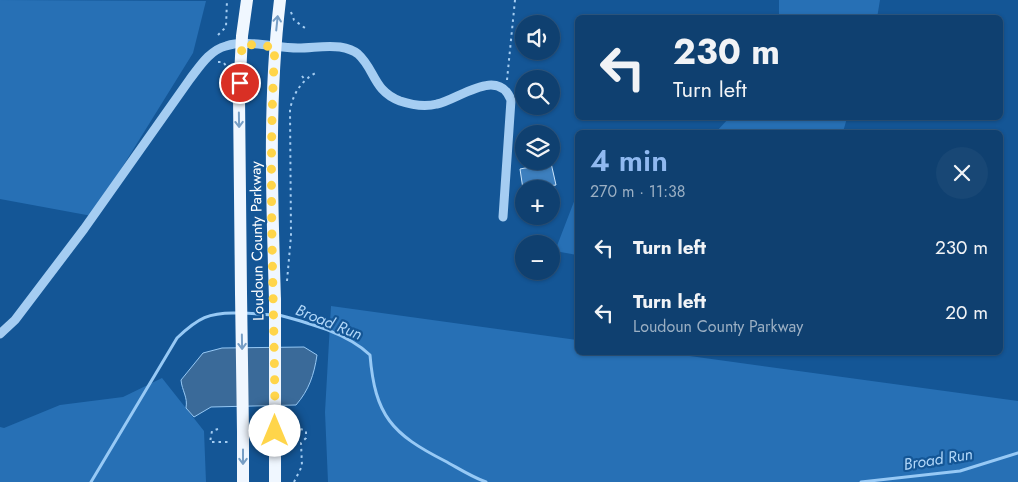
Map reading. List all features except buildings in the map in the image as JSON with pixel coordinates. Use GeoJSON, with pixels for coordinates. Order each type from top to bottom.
{"type":"FeatureCollection","features":[{"type":"Feature","properties":{"kind":"main road","name":"Loudoun County Parkway"},"geometry":{"type":"LineString","coordinates":[[243,482],[239,97],[247,0]]}},
{"type":"Feature","properties":{"kind":"main road","name":"Loudoun County Parkway"},"geometry":{"type":"LineString","coordinates":[[275,482],[275,300],[271,158],[275,47],[280,0]]}},
{"type":"Feature","properties":{"kind":"lane"},"geometry":{"type":"LineString","coordinates":[[0,334],[14,320],[84,229],[206,58],[216,50],[227,45],[348,49],[358,54],[382,90],[397,100],[411,104],[437,104],[483,86],[506,91],[511,100],[503,217]]}},
{"type":"Feature","properties":{"kind":"path"},"geometry":{"type":"LineString","coordinates":[[218,35],[224,32],[227,0]]}},
{"type":"Feature","properties":{"kind":"path"},"geometry":{"type":"LineString","coordinates":[[506,91],[515,0]]}},
{"type":"Feature","properties":{"kind":"path"},"geometry":{"type":"LineString","coordinates":[[292,7],[292,16],[297,23],[305,28]]}},
{"type":"Feature","properties":{"kind":"path"},"geometry":{"type":"LineString","coordinates":[[294,26],[297,23]]}},
{"type":"Feature","properties":{"kind":"path"},"geometry":{"type":"LineString","coordinates":[[226,64],[229,61]]}},
{"type":"Feature","properties":{"kind":"path"},"geometry":{"type":"LineString","coordinates":[[287,283],[291,236],[290,109],[296,90],[305,80],[317,72]]}},
{"type":"Feature","properties":{"kind":"path"},"geometry":{"type":"LineString","coordinates":[[302,76],[305,80]]}},
{"type":"Feature","properties":{"kind":"path"},"geometry":{"type":"LineString","coordinates":[[294,482],[302,466],[301,443],[306,438],[306,431],[298,428]]}},
{"type":"Feature","properties":{"kind":"path"},"geometry":{"type":"LineString","coordinates":[[218,429],[212,432],[210,442],[231,442]]}},
{"type":"Feature","properties":{"kind":"shaded area"},"geometry":{"type":"Polygon","coordinates":[[[0,0],[206,1],[193,53],[92,216],[0,199],[0,0]]]}},
{"type":"Feature","properties":{"kind":"shaded area"},"geometry":{"type":"Polygon","coordinates":[[[779,0],[880,0],[878,15],[779,15],[779,0]]]}},
{"type":"Feature","properties":{"kind":"shaded area"},"geometry":{"type":"Polygon","coordinates":[[[727,120],[846,120],[844,130],[718,130],[727,120]]]}},
{"type":"Feature","properties":{"kind":"shaded area"},"geometry":{"type":"Polygon","coordinates":[[[575,199],[575,255],[560,252],[560,238],[575,199]]]}},
{"type":"Feature","properties":{"kind":"shaded area"},"geometry":{"type":"Polygon","coordinates":[[[331,306],[575,340],[575,355],[683,355],[1018,401],[1018,482],[328,482],[325,412],[331,306]]]}},
{"type":"Feature","properties":{"kind":"shaded area"},"geometry":{"type":"Polygon","coordinates":[[[304,347],[317,355],[310,382],[296,405],[211,407],[194,417],[186,408],[181,380],[203,353],[222,348],[304,347]]]}},
{"type":"Feature","properties":{"kind":"shaded area"},"geometry":{"type":"Polygon","coordinates":[[[162,378],[204,431],[206,482],[0,482],[0,427],[4,428],[60,405],[123,397],[162,378]]]}},
{"type":"Feature","properties":{"kind":"waterway","name":"Broad Run"},"geometry":{"type":"LineString","coordinates":[[91,482],[177,338],[198,321],[211,315],[238,313]]}},
{"type":"Feature","properties":{"kind":"waterway","name":"Broad Run"},"geometry":{"type":"LineString","coordinates":[[244,313],[273,315]]}},
{"type":"Feature","properties":{"kind":"waterway","name":"Broad Run"},"geometry":{"type":"LineString","coordinates":[[279,315],[327,330],[361,347],[370,355],[372,376],[382,408],[399,432],[427,451],[486,482]]}},
{"type":"Feature","properties":{"kind":"waterway","name":"Broad Run"},"geometry":{"type":"LineString","coordinates":[[861,482],[960,471],[1018,453]]}},
{"type":"Feature","properties":{"kind":"route"},"geometry":{"type":"LineString","coordinates":[[240,83],[242,44],[275,47],[271,158],[275,300],[275,431]]}}]}
